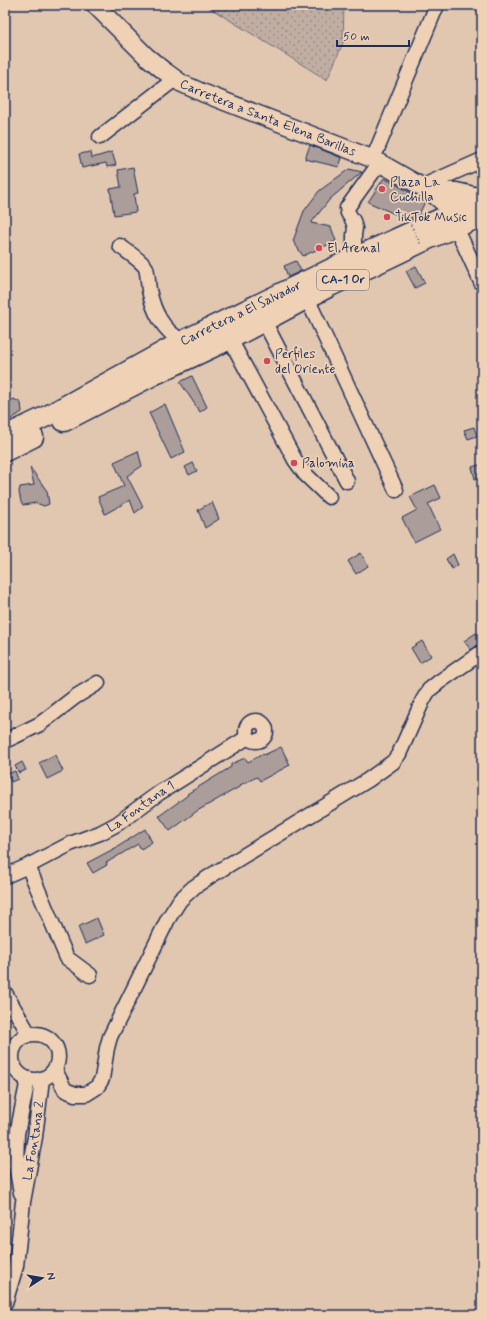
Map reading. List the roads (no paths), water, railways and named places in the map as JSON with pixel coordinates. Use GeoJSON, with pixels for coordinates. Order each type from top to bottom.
{"type":"FeatureCollection","features":[{"type":"Feature","properties":{"kind":"highway"},"geometry":{"type":"LineString","coordinates":[[429,192],[456,193],[482,199]]}},
{"type":"Feature","properties":{"kind":"highway"},"geometry":{"type":"LineString","coordinates":[[429,192],[441,204],[450,219]]}},
{"type":"Feature","properties":{"kind":"highway","name":"Carretera a El Salvador"},"geometry":{"type":"LineString","coordinates":[[5,451],[153,375],[230,339],[263,312],[354,258],[450,219],[482,199]]}},
{"type":"Feature","properties":{"kind":"highway","name":"Carretera a El Salvador"},"geometry":{"type":"LineString","coordinates":[[5,436],[51,414],[182,341],[307,298],[430,238],[450,219],[482,216]]}},
{"type":"Feature","properties":{"kind":"highway"},"geometry":{"type":"LineString","coordinates":[[206,350],[200,342],[202,340],[247,314],[263,312]]}},
{"type":"Feature","properties":{"kind":"main road","name":"Carretera a Santa Elena Barillas"},"geometry":{"type":"LineString","coordinates":[[95,5],[146,56],[181,83],[377,162],[429,192]]}},
{"type":"Feature","properties":{"kind":"street"},"geometry":{"type":"LineString","coordinates":[[354,258],[355,228],[347,208],[374,172],[437,5]]}},
{"type":"Feature","properties":{"kind":"street"},"geometry":{"type":"LineString","coordinates":[[100,137],[175,79]]}},
{"type":"Feature","properties":{"kind":"street"},"geometry":{"type":"LineString","coordinates":[[429,192],[482,160]]}},
{"type":"Feature","properties":{"kind":"street"},"geometry":{"type":"LineString","coordinates":[[450,219],[482,284]]}},
{"type":"Feature","properties":{"kind":"street"},"geometry":{"type":"LineString","coordinates":[[120,246],[145,266],[148,274],[150,294],[160,320],[173,336],[182,341]]}},
{"type":"Feature","properties":{"kind":"street"},"geometry":{"type":"LineString","coordinates":[[307,298],[396,490]]}},
{"type":"Feature","properties":{"kind":"street"},"geometry":{"type":"LineString","coordinates":[[263,312],[347,480]]}},
{"type":"Feature","properties":{"kind":"street"},"geometry":{"type":"LineString","coordinates":[[230,339],[295,460],[305,474],[329,497]]}},
{"type":"Feature","properties":{"kind":"street"},"geometry":{"type":"LineString","coordinates":[[55,1070],[65,1090],[75,1094],[86,1094],[97,1087],[102,1079],[110,1037],[168,919],[180,900],[194,887],[212,874],[368,780],[393,762],[399,754],[429,690],[482,652]]}},
{"type":"Feature","properties":{"kind":"street"},"geometry":{"type":"LineString","coordinates":[[5,741],[40,724],[75,697],[98,683]]}},
{"type":"Feature","properties":{"kind":"street","name":"La Fontana 1"},"geometry":{"type":"LineString","coordinates":[[5,876],[70,844],[100,833],[117,824],[159,793],[248,737]]}},
{"type":"Feature","properties":{"kind":"street"},"geometry":{"type":"LineString","coordinates":[[28,866],[67,958],[90,975]]}},
{"type":"Feature","properties":{"kind":"street"},"geometry":{"type":"LineString","coordinates":[[5,993],[26,1035]]}},
{"type":"Feature","properties":{"kind":"street"},"geometry":{"type":"LineString","coordinates":[[5,1005],[26,1035]]}},
{"type":"Feature","properties":{"kind":"street"},"geometry":{"type":"LineString","coordinates":[[36,1033],[43,1035],[54,1043],[57,1049],[58,1056],[55,1070],[46,1078],[35,1080],[28,1079],[10,1072],[12,1063],[8,1056],[14,1046],[26,1035],[36,1033]]}},
{"type":"Feature","properties":{"kind":"street","name":"La Fontana 2"},"geometry":{"type":"LineString","coordinates":[[23,1202],[16,1166],[17,1134],[28,1079]]}},
{"type":"Feature","properties":{"kind":"street","name":"La Fontana 2"},"geometry":{"type":"LineString","coordinates":[[5,1303],[16,1266],[23,1202],[35,1137],[42,1079]]}},
{"type":"Feature","properties":{"kind":"place","name":"Plaza La Cuchilla"},"geometry":{"type":"Point","coordinates":[382,189]}},
{"type":"Feature","properties":{"kind":"place","name":"TikTok Music"},"geometry":{"type":"Point","coordinates":[387,217]}},
{"type":"Feature","properties":{"kind":"place","name":"El Arenal"},"geometry":{"type":"Point","coordinates":[319,248]}},
{"type":"Feature","properties":{"kind":"place","name":"Perfiles del Oriente"},"geometry":{"type":"Point","coordinates":[267,361]}},
{"type":"Feature","properties":{"kind":"place","name":"Palomina"},"geometry":{"type":"Point","coordinates":[294,463]}}]}
